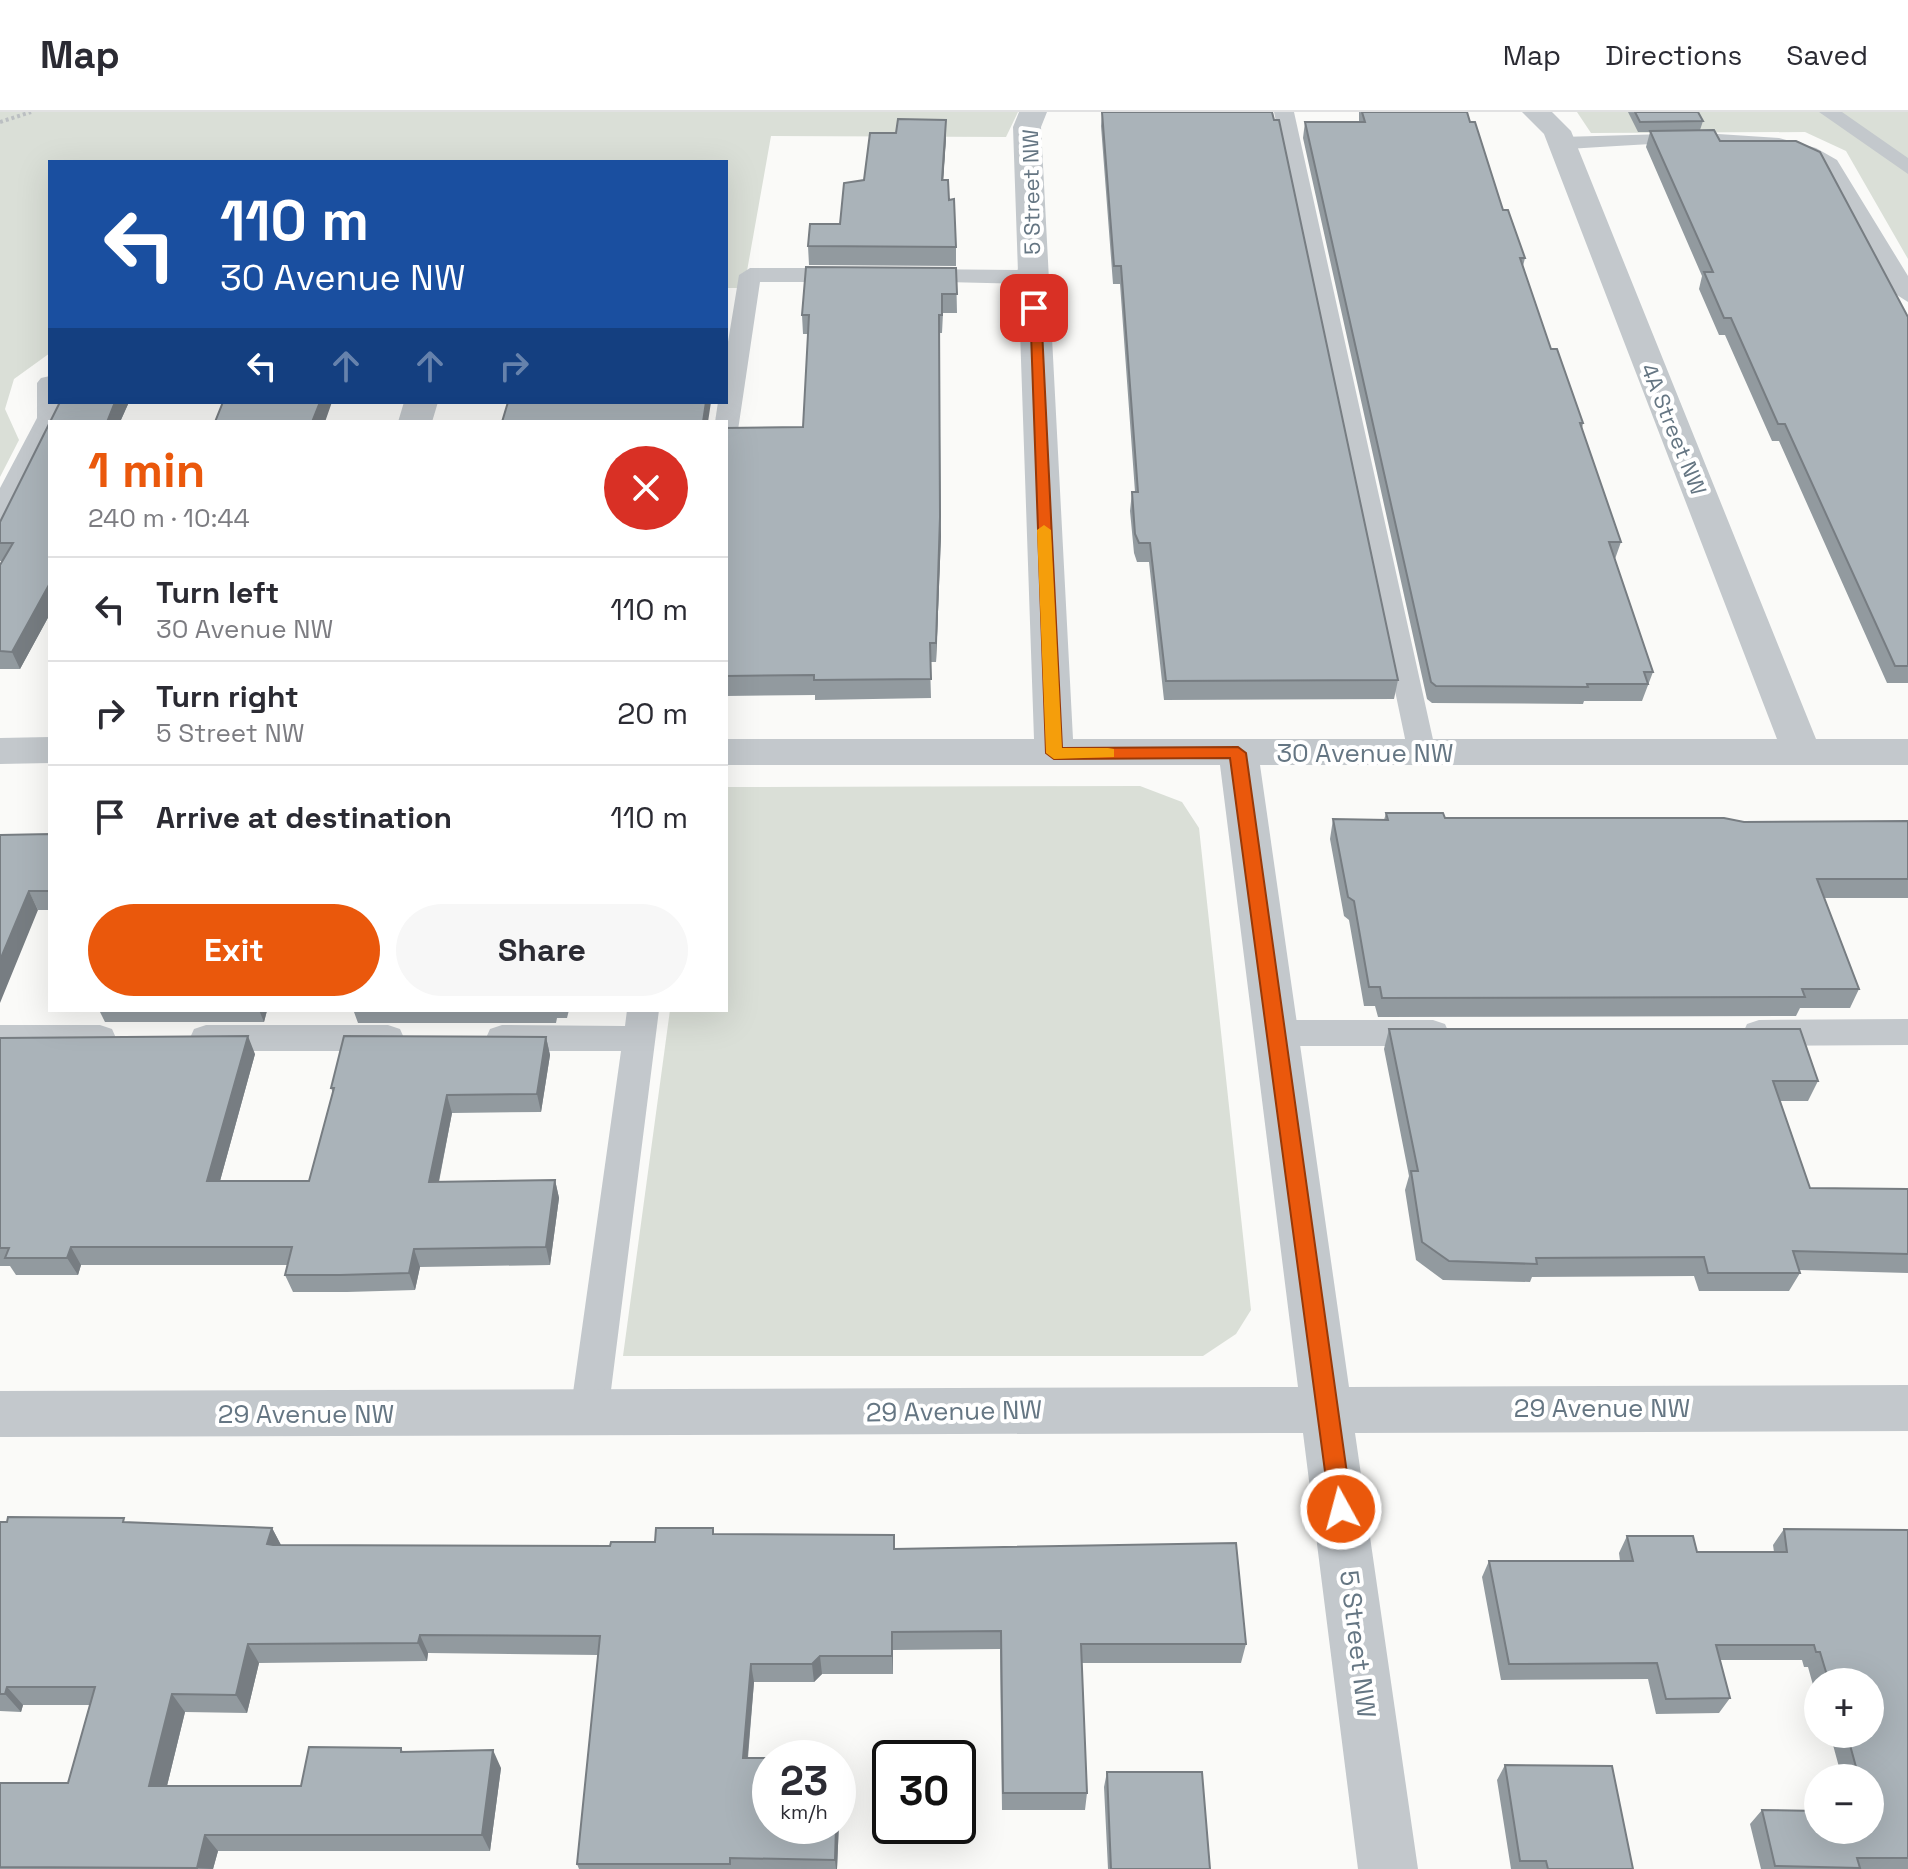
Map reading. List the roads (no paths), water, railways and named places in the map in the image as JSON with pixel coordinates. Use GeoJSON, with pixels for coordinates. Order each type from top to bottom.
{"type":"FeatureCollection","features":[{"type":"Feature","properties":{"kind":"street","name":"5 Street NW"},"geometry":{"type":"LineString","coordinates":[[1033,112],[1027,127],[1054,753]]}},
{"type":"Feature","properties":{"kind":"street","name":"4A Street NW"},"geometry":{"type":"LineString","coordinates":[[1536,112],[1557,131],[1802,753]]}},
{"type":"Feature","properties":{"kind":"street"},"geometry":{"type":"LineString","coordinates":[[0,751],[48,750]]}},
{"type":"Feature","properties":{"kind":"street","name":"30 Avenue NW"},"geometry":{"type":"LineString","coordinates":[[728,752],[1908,752]]}},
{"type":"Feature","properties":{"kind":"street","name":"5 Street NW"},"geometry":{"type":"LineString","coordinates":[[1238,753],[1388,1869]]}},
{"type":"Feature","properties":{"kind":"street","name":"29 Avenue NW"},"geometry":{"type":"LineString","coordinates":[[0,1414],[589,1414],[1327,1407],[1908,1408]]}},
{"type":"Feature","properties":{"kind":"lane"},"geometry":{"type":"LineString","coordinates":[[1284,112],[1422,753]]}},
{"type":"Feature","properties":{"kind":"lane"},"geometry":{"type":"LineString","coordinates":[[1829,112],[1908,168]]}},
{"type":"Feature","properties":{"kind":"lane"},"geometry":{"type":"LineString","coordinates":[[1561,143],[1765,140],[1819,153],[1830,164],[1908,295]]}},
{"type":"Feature","properties":{"kind":"lane"},"geometry":{"type":"LineString","coordinates":[[728,420],[750,275],[1033,277]]}},
{"type":"Feature","properties":{"kind":"lane"},"geometry":{"type":"LineString","coordinates":[[0,512],[49,418],[49,404]]}},
{"type":"Feature","properties":{"kind":"lane"},"geometry":{"type":"LineString","coordinates":[[463,1038],[641,1024],[589,1414]]}},
{"type":"Feature","properties":{"kind":"lane"},"geometry":{"type":"LineString","coordinates":[[1733,1033],[1908,1032]]}},
{"type":"Feature","properties":{"kind":"lane"},"geometry":{"type":"LineString","coordinates":[[1276,1033],[1464,1033]]}},
{"type":"Feature","properties":{"kind":"lane"},"geometry":{"type":"LineString","coordinates":[[0,1038],[128,1038]]}},
{"type":"Feature","properties":{"kind":"lane"},"geometry":{"type":"LineString","coordinates":[[176,1038],[415,1038]]}}]}
